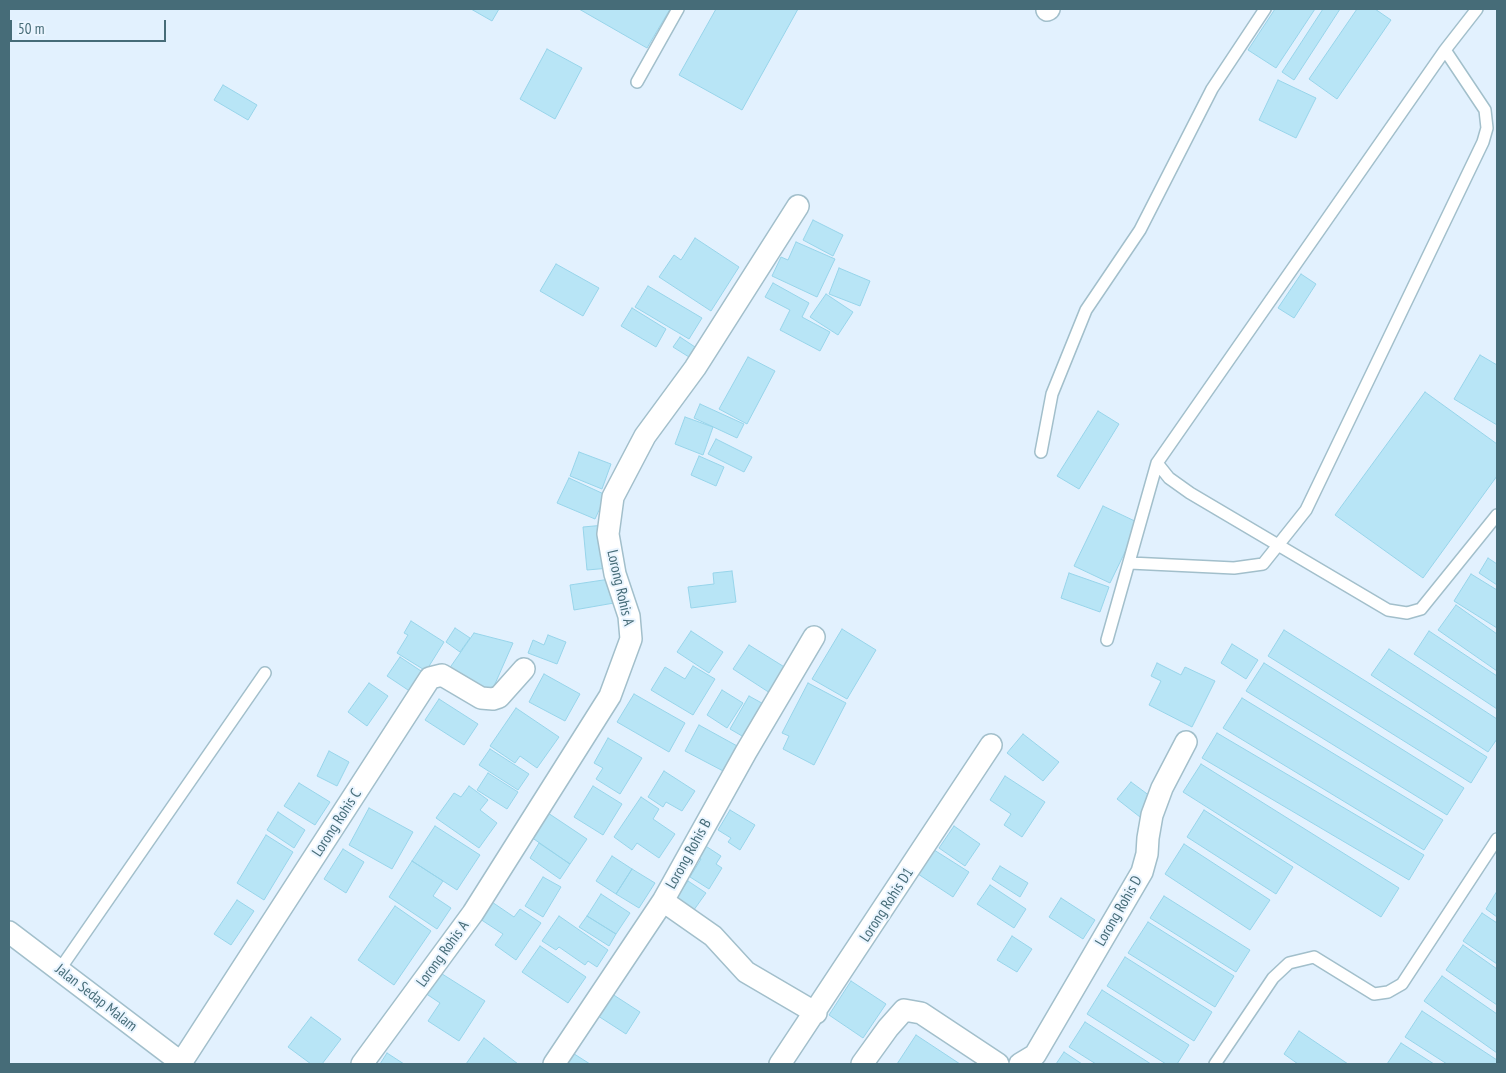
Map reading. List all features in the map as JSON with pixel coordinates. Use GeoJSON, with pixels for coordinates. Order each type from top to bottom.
{"type":"FeatureCollection","features":[{"type":"Feature","properties":{"kind":"street","name":"Lorong Rohis A"},"geometry":{"type":"LineString","coordinates":[[362,1064],[473,913],[610,696],[631,639],[629,616],[615,574],[608,534],[613,497],[645,436],[695,368],[798,206]]}},
{"type":"Feature","properties":{"kind":"street","name":"Lorong Rohis B"},"geometry":{"type":"LineString","coordinates":[[554,1064],[663,901],[746,752],[814,637]]}},
{"type":"Feature","properties":{"kind":"street","name":"Lorong Rohis C"},"geometry":{"type":"LineString","coordinates":[[182,1064],[430,678],[442,675],[481,698],[493,699],[499,697],[524,669]]}},
{"type":"Feature","properties":{"kind":"street","name":"Lorong Rohis D"},"geometry":{"type":"LineString","coordinates":[[1020,1064],[1034,1055],[1142,872],[1148,854],[1148,838],[1152,815],[1162,788],[1186,742]]}},
{"type":"Feature","properties":{"kind":"street","name":"Lorong Rohis D1"},"geometry":{"type":"LineString","coordinates":[[780,1064],[816,1013],[991,745]]}},
{"type":"Feature","properties":{"kind":"street"},"geometry":{"type":"LineString","coordinates":[[663,901],[713,936],[746,972],[816,1013]]}},
{"type":"Feature","properties":{"kind":"street","name":"Jalan Sedap Malam"},"geometry":{"type":"LineString","coordinates":[[9,932],[182,1064]]}},
{"type":"Feature","properties":{"kind":"street"},"geometry":{"type":"LineString","coordinates":[[862,1064],[888,1028],[904,1010],[921,1013],[998,1064]]}},
{"type":"Feature","properties":{"kind":"lane"},"geometry":{"type":"LineString","coordinates":[[637,82],[678,9]]}},
{"type":"Feature","properties":{"kind":"lane"},"geometry":{"type":"LineString","coordinates":[[1041,452],[1052,394],[1086,310],[1140,230],[1212,89],[1265,9]]}},
{"type":"Feature","properties":{"kind":"lane"},"geometry":{"type":"LineString","coordinates":[[1107,640],[1157,463],[1445,50],[1477,9]]}},
{"type":"Feature","properties":{"kind":"lane"},"geometry":{"type":"LineString","coordinates":[[1130,563],[1234,568],[1263,564],[1306,510],[1483,142],[1487,128],[1485,110],[1445,50]]}},
{"type":"Feature","properties":{"kind":"lane"},"geometry":{"type":"LineString","coordinates":[[1157,463],[1169,478],[1190,493],[1388,610],[1407,613],[1421,609],[1497,515]]}},
{"type":"Feature","properties":{"kind":"lane"},"geometry":{"type":"LineString","coordinates":[[60,970],[265,673]]}},
{"type":"Feature","properties":{"kind":"lane"},"geometry":{"type":"LineString","coordinates":[[1215,1064],[1273,978],[1289,963],[1314,957],[1374,994],[1388,992],[1402,984],[1497,839]]}},
{"type":"Feature","properties":{"kind":"building"},"geometry":{"type":"Polygon","coordinates":[[[471,9],[499,9],[492,21],[471,9]]]}},
{"type":"Feature","properties":{"kind":"building"},"geometry":{"type":"Polygon","coordinates":[[[579,9],[670,9],[647,48],[579,9]]]}},
{"type":"Feature","properties":{"kind":"building"},"geometry":{"type":"Polygon","coordinates":[[[716,9],[798,9],[742,110],[679,75],[716,9]]]}},
{"type":"Feature","properties":{"kind":"building"},"geometry":{"type":"Polygon","coordinates":[[[1275,9],[1315,9],[1276,68],[1248,50],[1275,9]]]}},
{"type":"Feature","properties":{"kind":"building"},"geometry":{"type":"Polygon","coordinates":[[[1323,9],[1340,9],[1294,80],[1282,72],[1323,9]]]}},
{"type":"Feature","properties":{"kind":"building"},"geometry":{"type":"Polygon","coordinates":[[[1357,9],[1375,9],[1391,20],[1337,99],[1309,79],[1357,9]]]}},
{"type":"Feature","properties":{"kind":"building"},"geometry":{"type":"Polygon","coordinates":[[[547,49],[582,68],[555,119],[520,99],[547,49]]]}},
{"type":"Feature","properties":{"kind":"building"},"geometry":{"type":"Polygon","coordinates":[[[1278,80],[1316,98],[1296,138],[1259,120],[1278,80]]]}},
{"type":"Feature","properties":{"kind":"building"},"geometry":{"type":"Polygon","coordinates":[[[223,85],[257,105],[248,120],[214,100],[223,85]]]}},
{"type":"Feature","properties":{"kind":"building"},"geometry":{"type":"Polygon","coordinates":[[[813,220],[843,235],[833,256],[803,240],[813,220]]]}},
{"type":"Feature","properties":{"kind":"building"},"geometry":{"type":"Polygon","coordinates":[[[695,238],[739,267],[711,311],[659,277],[674,255],[681,260],[695,238]]]}},
{"type":"Feature","properties":{"kind":"building"},"geometry":{"type":"Polygon","coordinates":[[[796,242],[835,259],[817,297],[772,276],[781,257],[788,260],[796,242]]]}},
{"type":"Feature","properties":{"kind":"building"},"geometry":{"type":"Polygon","coordinates":[[[556,264],[599,288],[583,316],[540,291],[556,264]]]}},
{"type":"Feature","properties":{"kind":"building"},"geometry":{"type":"Polygon","coordinates":[[[839,268],[870,281],[860,306],[829,294],[839,268]]]}},
{"type":"Feature","properties":{"kind":"building"},"geometry":{"type":"Polygon","coordinates":[[[1301,274],[1316,284],[1294,318],[1278,308],[1301,274]]]}},
{"type":"Feature","properties":{"kind":"building"},"geometry":{"type":"Polygon","coordinates":[[[773,283],[809,303],[802,317],[830,332],[820,351],[780,330],[790,310],[765,297],[773,283]]]}},
{"type":"Feature","properties":{"kind":"building"},"geometry":{"type":"Polygon","coordinates":[[[648,286],[702,318],[689,339],[635,307],[648,286]]]}},
{"type":"Feature","properties":{"kind":"building"},"geometry":{"type":"Polygon","coordinates":[[[826,294],[853,312],[838,335],[810,317],[826,294]]]}},
{"type":"Feature","properties":{"kind":"building"},"geometry":{"type":"Polygon","coordinates":[[[632,308],[666,329],[656,347],[621,326],[632,308]]]}},
{"type":"Feature","properties":{"kind":"building"},"geometry":{"type":"Polygon","coordinates":[[[680,337],[695,347],[689,357],[673,347],[680,337]]]}},
{"type":"Feature","properties":{"kind":"building"},"geometry":{"type":"Polygon","coordinates":[[[1480,355],[1497,365],[1497,425],[1454,399],[1480,355]]]}},
{"type":"Feature","properties":{"kind":"building"},"geometry":{"type":"Polygon","coordinates":[[[748,357],[775,371],[747,424],[719,409],[748,357]]]}},
{"type":"Feature","properties":{"kind":"building"},"geometry":{"type":"Polygon","coordinates":[[[1425,392],[1497,444],[1497,476],[1423,578],[1335,515],[1425,392]]]}},
{"type":"Feature","properties":{"kind":"building"},"geometry":{"type":"Polygon","coordinates":[[[700,404],[744,424],[737,438],[694,418],[700,404]]]}},
{"type":"Feature","properties":{"kind":"building"},"geometry":{"type":"Polygon","coordinates":[[[1098,411],[1119,424],[1079,489],[1057,476],[1098,411]]]}},
{"type":"Feature","properties":{"kind":"building"},"geometry":{"type":"Polygon","coordinates":[[[685,417],[713,427],[703,455],[675,444],[685,417]]]}},
{"type":"Feature","properties":{"kind":"building"},"geometry":{"type":"Polygon","coordinates":[[[716,439],[752,457],[744,472],[708,454],[716,439]]]}},
{"type":"Feature","properties":{"kind":"building"},"geometry":{"type":"Polygon","coordinates":[[[579,452],[611,464],[602,489],[570,476],[579,452]]]}},
{"type":"Feature","properties":{"kind":"building"},"geometry":{"type":"Polygon","coordinates":[[[699,456],[724,467],[716,486],[691,475],[699,456]]]}},
{"type":"Feature","properties":{"kind":"building"},"geometry":{"type":"Polygon","coordinates":[[[569,478],[606,495],[595,519],[557,503],[569,478]]]}},
{"type":"Feature","properties":{"kind":"building"},"geometry":{"type":"Polygon","coordinates":[[[1103,506],[1139,523],[1110,583],[1074,566],[1103,506]]]}},
{"type":"Feature","properties":{"kind":"building"},"geometry":{"type":"Polygon","coordinates":[[[605,525],[610,568],[587,570],[583,527],[605,525]]]}},
{"type":"Feature","properties":{"kind":"building"},"geometry":{"type":"Polygon","coordinates":[[[1488,558],[1497,564],[1497,585],[1479,573],[1488,558]]]}},
{"type":"Feature","properties":{"kind":"building"},"geometry":{"type":"Polygon","coordinates":[[[732,571],[736,602],[691,608],[688,587],[714,584],[713,573],[732,571]]]}},
{"type":"Feature","properties":{"kind":"building"},"geometry":{"type":"Polygon","coordinates":[[[1069,573],[1109,587],[1100,612],[1061,598],[1069,573]]]}},
{"type":"Feature","properties":{"kind":"building"},"geometry":{"type":"Polygon","coordinates":[[[1471,574],[1497,590],[1497,628],[1454,601],[1471,574]]]}},
{"type":"Feature","properties":{"kind":"building"},"geometry":{"type":"Polygon","coordinates":[[[610,579],[614,603],[574,610],[570,585],[610,579]]]}},
{"type":"Feature","properties":{"kind":"building"},"geometry":{"type":"Polygon","coordinates":[[[1456,605],[1497,634],[1497,671],[1438,630],[1456,605]]]}},
{"type":"Feature","properties":{"kind":"building"},"geometry":{"type":"Polygon","coordinates":[[[411,621],[444,642],[426,671],[397,653],[408,635],[404,633],[411,621]]]}},
{"type":"Feature","properties":{"kind":"building"},"geometry":{"type":"Polygon","coordinates":[[[455,628],[470,638],[460,652],[446,642],[455,628]]]}},
{"type":"Feature","properties":{"kind":"building"},"geometry":{"type":"Polygon","coordinates":[[[842,629],[876,650],[847,699],[812,679],[842,629]]]}},
{"type":"Feature","properties":{"kind":"building"},"geometry":{"type":"Polygon","coordinates":[[[1284,630],[1487,757],[1471,783],[1268,656],[1284,630]]]}},
{"type":"Feature","properties":{"kind":"building"},"geometry":{"type":"Polygon","coordinates":[[[691,631],[723,652],[709,673],[677,652],[691,631]]]}},
{"type":"Feature","properties":{"kind":"building"},"geometry":{"type":"Polygon","coordinates":[[[1429,631],[1497,676],[1497,709],[1414,654],[1429,631]]]}},
{"type":"Feature","properties":{"kind":"building"},"geometry":{"type":"Polygon","coordinates":[[[474,633],[513,643],[491,693],[449,669],[474,633]]]}},
{"type":"Feature","properties":{"kind":"building"},"geometry":{"type":"Polygon","coordinates":[[[548,635],[566,642],[557,664],[528,653],[533,640],[544,645],[548,635]]]}},
{"type":"Feature","properties":{"kind":"building"},"geometry":{"type":"Polygon","coordinates":[[[1232,644],[1258,660],[1246,679],[1221,663],[1232,644]]]}},
{"type":"Feature","properties":{"kind":"building"},"geometry":{"type":"Polygon","coordinates":[[[749,645],[786,668],[770,693],[733,669],[749,645]]]}},
{"type":"Feature","properties":{"kind":"building"},"geometry":{"type":"Polygon","coordinates":[[[1389,649],[1497,719],[1497,739],[1488,752],[1371,675],[1389,649]]]}},
{"type":"Feature","properties":{"kind":"building"},"geometry":{"type":"Polygon","coordinates":[[[400,657],[427,675],[414,694],[387,676],[400,657]]]}},
{"type":"Feature","properties":{"kind":"building"},"geometry":{"type":"Polygon","coordinates":[[[1157,663],[1181,675],[1185,667],[1215,681],[1192,727],[1149,705],[1161,681],[1151,676],[1157,663]]]}},
{"type":"Feature","properties":{"kind":"building"},"geometry":{"type":"Polygon","coordinates":[[[1264,663],[1464,788],[1447,815],[1246,691],[1264,663]]]}},
{"type":"Feature","properties":{"kind":"building"},"geometry":{"type":"Polygon","coordinates":[[[693,666],[715,679],[693,715],[651,690],[665,667],[685,679],[693,666]]]}},
{"type":"Feature","properties":{"kind":"building"},"geometry":{"type":"Polygon","coordinates":[[[544,674],[580,694],[565,721],[529,702],[544,674]]]}},
{"type":"Feature","properties":{"kind":"building"},"geometry":{"type":"Polygon","coordinates":[[[369,683],[388,696],[367,726],[348,712],[369,683]]]}},
{"type":"Feature","properties":{"kind":"building"},"geometry":{"type":"Polygon","coordinates":[[[808,683],[846,703],[814,765],[783,749],[789,736],[782,733],[808,683]]]}},
{"type":"Feature","properties":{"kind":"building"},"geometry":{"type":"Polygon","coordinates":[[[722,690],[743,703],[727,728],[707,715],[722,690]]]}},
{"type":"Feature","properties":{"kind":"building"},"geometry":{"type":"Polygon","coordinates":[[[634,694],[685,723],[669,752],[617,722],[634,694]]]}},
{"type":"Feature","properties":{"kind":"building"},"geometry":{"type":"Polygon","coordinates":[[[749,696],[769,707],[749,740],[730,729],[749,696]]]}},
{"type":"Feature","properties":{"kind":"building"},"geometry":{"type":"Polygon","coordinates":[[[1242,698],[1443,820],[1424,850],[1223,728],[1242,698]]]}},
{"type":"Feature","properties":{"kind":"building"},"geometry":{"type":"Polygon","coordinates":[[[439,699],[478,724],[464,745],[425,720],[439,699]]]}},
{"type":"Feature","properties":{"kind":"building"},"geometry":{"type":"Polygon","coordinates":[[[516,708],[559,737],[537,768],[520,756],[515,763],[490,746],[516,708]]]}},
{"type":"Feature","properties":{"kind":"building"},"geometry":{"type":"Polygon","coordinates":[[[699,725],[739,747],[725,772],[685,751],[699,725]]]}},
{"type":"Feature","properties":{"kind":"building"},"geometry":{"type":"Polygon","coordinates":[[[1217,733],[1424,855],[1409,880],[1202,758],[1217,733]]]}},
{"type":"Feature","properties":{"kind":"building"},"geometry":{"type":"Polygon","coordinates":[[[1023,734],[1059,762],[1043,781],[1007,753],[1023,734]]]}},
{"type":"Feature","properties":{"kind":"building"},"geometry":{"type":"Polygon","coordinates":[[[608,738],[642,758],[620,794],[596,779],[603,768],[594,763],[608,738]]]}},
{"type":"Feature","properties":{"kind":"building"},"geometry":{"type":"Polygon","coordinates":[[[490,749],[529,774],[518,790],[479,765],[490,749]]]}},
{"type":"Feature","properties":{"kind":"building"},"geometry":{"type":"Polygon","coordinates":[[[329,751],[349,762],[337,786],[317,776],[329,751]]]}},
{"type":"Feature","properties":{"kind":"building"},"geometry":{"type":"Polygon","coordinates":[[[1201,764],[1399,888],[1381,917],[1183,792],[1201,764]]]}},
{"type":"Feature","properties":{"kind":"building"},"geometry":{"type":"Polygon","coordinates":[[[664,771],[695,791],[682,811],[666,802],[663,807],[648,797],[664,771]]]}},
{"type":"Feature","properties":{"kind":"building"},"geometry":{"type":"Polygon","coordinates":[[[488,773],[518,792],[507,809],[477,790],[488,773]]]}},
{"type":"Feature","properties":{"kind":"building"},"geometry":{"type":"Polygon","coordinates":[[[1005,776],[1045,802],[1022,837],[1004,825],[1011,814],[990,800],[1005,776]]]}},
{"type":"Feature","properties":{"kind":"building"},"geometry":{"type":"Polygon","coordinates":[[[1131,782],[1154,799],[1140,817],[1117,799],[1131,782]]]}},
{"type":"Feature","properties":{"kind":"building"},"geometry":{"type":"Polygon","coordinates":[[[299,783],[330,802],[315,825],[284,806],[299,783]]]}},
{"type":"Feature","properties":{"kind":"building"},"geometry":{"type":"Polygon","coordinates":[[[469,786],[488,800],[480,810],[497,823],[479,848],[436,818],[454,793],[461,797],[469,786]]]}},
{"type":"Feature","properties":{"kind":"building"},"geometry":{"type":"Polygon","coordinates":[[[593,786],[622,804],[603,835],[574,817],[593,786]]]}},
{"type":"Feature","properties":{"kind":"building"},"geometry":{"type":"Polygon","coordinates":[[[641,797],[659,809],[653,819],[675,834],[659,858],[637,843],[632,850],[614,837],[641,797]]]}},
{"type":"Feature","properties":{"kind":"building"},"geometry":{"type":"Polygon","coordinates":[[[369,808],[413,832],[392,869],[349,845],[369,808]]]}},
{"type":"Feature","properties":{"kind":"building"},"geometry":{"type":"Polygon","coordinates":[[[730,810],[755,825],[740,850],[728,842],[731,838],[718,830],[730,810]]]}},
{"type":"Feature","properties":{"kind":"building"},"geometry":{"type":"Polygon","coordinates":[[[1204,810],[1293,867],[1276,894],[1187,837],[1204,810]]]}},
{"type":"Feature","properties":{"kind":"building"},"geometry":{"type":"Polygon","coordinates":[[[278,812],[305,830],[294,848],[267,830],[278,812]]]}},
{"type":"Feature","properties":{"kind":"building"},"geometry":{"type":"Polygon","coordinates":[[[548,813],[587,839],[570,864],[531,837],[548,813]]]}},
{"type":"Feature","properties":{"kind":"building"},"geometry":{"type":"Polygon","coordinates":[[[435,826],[480,855],[457,890],[412,861],[435,826]]]}},
{"type":"Feature","properties":{"kind":"building"},"geometry":{"type":"Polygon","coordinates":[[[954,826],[980,844],[965,866],[939,848],[954,826]]]}},
{"type":"Feature","properties":{"kind":"building"},"geometry":{"type":"Polygon","coordinates":[[[266,835],[293,852],[264,900],[237,883],[266,835]]]}},
{"type":"Feature","properties":{"kind":"building"},"geometry":{"type":"Polygon","coordinates":[[[539,843],[570,864],[560,879],[530,858],[539,843]]]}},
{"type":"Feature","properties":{"kind":"building"},"geometry":{"type":"Polygon","coordinates":[[[701,843],[721,856],[716,864],[722,868],[709,889],[690,877],[701,859],[693,855],[701,843]]]}},
{"type":"Feature","properties":{"kind":"building"},"geometry":{"type":"Polygon","coordinates":[[[1184,844],[1270,900],[1250,930],[1165,874],[1184,844]]]}},
{"type":"Feature","properties":{"kind":"building"},"geometry":{"type":"Polygon","coordinates":[[[931,848],[969,872],[953,897],[915,872],[931,848]]]}},
{"type":"Feature","properties":{"kind":"building"},"geometry":{"type":"Polygon","coordinates":[[[343,849],[364,862],[346,893],[324,879],[343,849]]]}},
{"type":"Feature","properties":{"kind":"building"},"geometry":{"type":"Polygon","coordinates":[[[612,856],[632,869],[616,894],[596,881],[612,856]]]}},
{"type":"Feature","properties":{"kind":"building"},"geometry":{"type":"Polygon","coordinates":[[[412,861],[443,881],[433,896],[451,908],[437,929],[389,897],[412,861]]]}},
{"type":"Feature","properties":{"kind":"building"},"geometry":{"type":"Polygon","coordinates":[[[1000,866],[1028,883],[1020,897],[992,879],[1000,866]]]}},
{"type":"Feature","properties":{"kind":"building"},"geometry":{"type":"Polygon","coordinates":[[[632,869],[655,883],[639,908],[616,894],[632,869]]]}},
{"type":"Feature","properties":{"kind":"building"},"geometry":{"type":"Polygon","coordinates":[[[543,877],[561,887],[543,917],[525,906],[543,877]]]}},
{"type":"Feature","properties":{"kind":"building"},"geometry":{"type":"Polygon","coordinates":[[[688,881],[706,893],[691,914],[673,902],[688,881]]]}},
{"type":"Feature","properties":{"kind":"building"},"geometry":{"type":"Polygon","coordinates":[[[990,885],[1026,909],[1014,928],[977,904],[990,885]]]}},
{"type":"Feature","properties":{"kind":"building"},"geometry":{"type":"Polygon","coordinates":[[[1497,891],[1497,917],[1486,909],[1497,891]]]}},
{"type":"Feature","properties":{"kind":"building"},"geometry":{"type":"Polygon","coordinates":[[[601,894],[630,913],[616,934],[587,916],[601,894]]]}},
{"type":"Feature","properties":{"kind":"building"},"geometry":{"type":"Polygon","coordinates":[[[1164,896],[1250,950],[1236,972],[1150,918],[1164,896]]]}},
{"type":"Feature","properties":{"kind":"building"},"geometry":{"type":"Polygon","coordinates":[[[1061,898],[1095,920],[1083,939],[1049,917],[1061,898]]]}},
{"type":"Feature","properties":{"kind":"building"},"geometry":{"type":"Polygon","coordinates":[[[237,900],[254,911],[231,945],[214,934],[237,900]]]}},
{"type":"Feature","properties":{"kind":"building"},"geometry":{"type":"Polygon","coordinates":[[[489,900],[514,917],[520,909],[541,923],[516,960],[495,945],[503,934],[477,917],[489,900]]]}},
{"type":"Feature","properties":{"kind":"building"},"geometry":{"type":"Polygon","coordinates":[[[395,906],[431,931],[394,985],[358,960],[395,906]]]}},
{"type":"Feature","properties":{"kind":"building"},"geometry":{"type":"Polygon","coordinates":[[[1482,913],[1497,923],[1497,964],[1463,941],[1482,913]]]}},
{"type":"Feature","properties":{"kind":"building"},"geometry":{"type":"Polygon","coordinates":[[[559,916],[608,950],[597,967],[588,961],[585,965],[559,947],[556,950],[542,941],[559,916]]]}},
{"type":"Feature","properties":{"kind":"building"},"geometry":{"type":"Polygon","coordinates":[[[587,916],[616,934],[609,946],[579,927],[587,916]]]}},
{"type":"Feature","properties":{"kind":"building"},"geometry":{"type":"Polygon","coordinates":[[[1148,922],[1234,976],[1215,1007],[1128,953],[1148,922]]]}},
{"type":"Feature","properties":{"kind":"building"},"geometry":{"type":"Polygon","coordinates":[[[1012,936],[1032,949],[1017,972],[997,960],[1012,936]]]}},
{"type":"Feature","properties":{"kind":"building"},"geometry":{"type":"Polygon","coordinates":[[[1463,945],[1497,969],[1497,1005],[1446,970],[1463,945]]]}},
{"type":"Feature","properties":{"kind":"building"},"geometry":{"type":"Polygon","coordinates":[[[540,946],[586,977],[568,1003],[522,972],[540,946]]]}},
{"type":"Feature","properties":{"kind":"building"},"geometry":{"type":"Polygon","coordinates":[[[1125,957],[1212,1012],[1194,1041],[1107,986],[1125,957]]]}},
{"type":"Feature","properties":{"kind":"building"},"geometry":{"type":"Polygon","coordinates":[[[439,972],[485,1001],[459,1041],[428,1021],[440,1003],[425,993],[439,972]]]}},
{"type":"Feature","properties":{"kind":"building"},"geometry":{"type":"Polygon","coordinates":[[[1442,976],[1497,1014],[1497,1053],[1424,1001],[1442,976]]]}},
{"type":"Feature","properties":{"kind":"building"},"geometry":{"type":"Polygon","coordinates":[[[851,981],[886,1004],[863,1038],[829,1015],[851,981]]]}},
{"type":"Feature","properties":{"kind":"building"},"geometry":{"type":"Polygon","coordinates":[[[1102,990],[1189,1045],[1177,1064],[1166,1064],[1087,1014],[1102,990]]]}},
{"type":"Feature","properties":{"kind":"building"},"geometry":{"type":"Polygon","coordinates":[[[609,992],[640,1012],[626,1034],[595,1014],[609,992]]]}},
{"type":"Feature","properties":{"kind":"building"},"geometry":{"type":"Polygon","coordinates":[[[1422,1011],[1497,1060],[1497,1064],[1447,1064],[1405,1037],[1422,1011]]]}},
{"type":"Feature","properties":{"kind":"building"},"geometry":{"type":"Polygon","coordinates":[[[311,1017],[341,1039],[322,1064],[311,1064],[288,1047],[311,1017]]]}},
{"type":"Feature","properties":{"kind":"building"},"geometry":{"type":"Polygon","coordinates":[[[1085,1022],[1151,1064],[1096,1064],[1069,1047],[1085,1022]]]}},
{"type":"Feature","properties":{"kind":"building"},"geometry":{"type":"Polygon","coordinates":[[[1299,1031],[1348,1064],[1298,1064],[1284,1054],[1299,1031]]]}},
{"type":"Feature","properties":{"kind":"building"},"geometry":{"type":"Polygon","coordinates":[[[916,1035],[960,1064],[897,1064],[916,1035]]]}},
{"type":"Feature","properties":{"kind":"building"},"geometry":{"type":"Polygon","coordinates":[[[484,1038],[518,1064],[466,1064],[484,1038]]]}},
{"type":"Feature","properties":{"kind":"building"},"geometry":{"type":"Polygon","coordinates":[[[1401,1043],[1434,1064],[1387,1064],[1401,1043]]]}},
{"type":"Feature","properties":{"kind":"building"},"geometry":{"type":"Polygon","coordinates":[[[568,1050],[590,1064],[558,1064],[568,1050]]]}},
{"type":"Feature","properties":{"kind":"building"},"geometry":{"type":"Polygon","coordinates":[[[1064,1052],[1082,1064],[1056,1064],[1064,1052]]]}},
{"type":"Feature","properties":{"kind":"building"},"geometry":{"type":"Polygon","coordinates":[[[387,1053],[404,1064],[380,1064],[387,1053]]]}}]}
